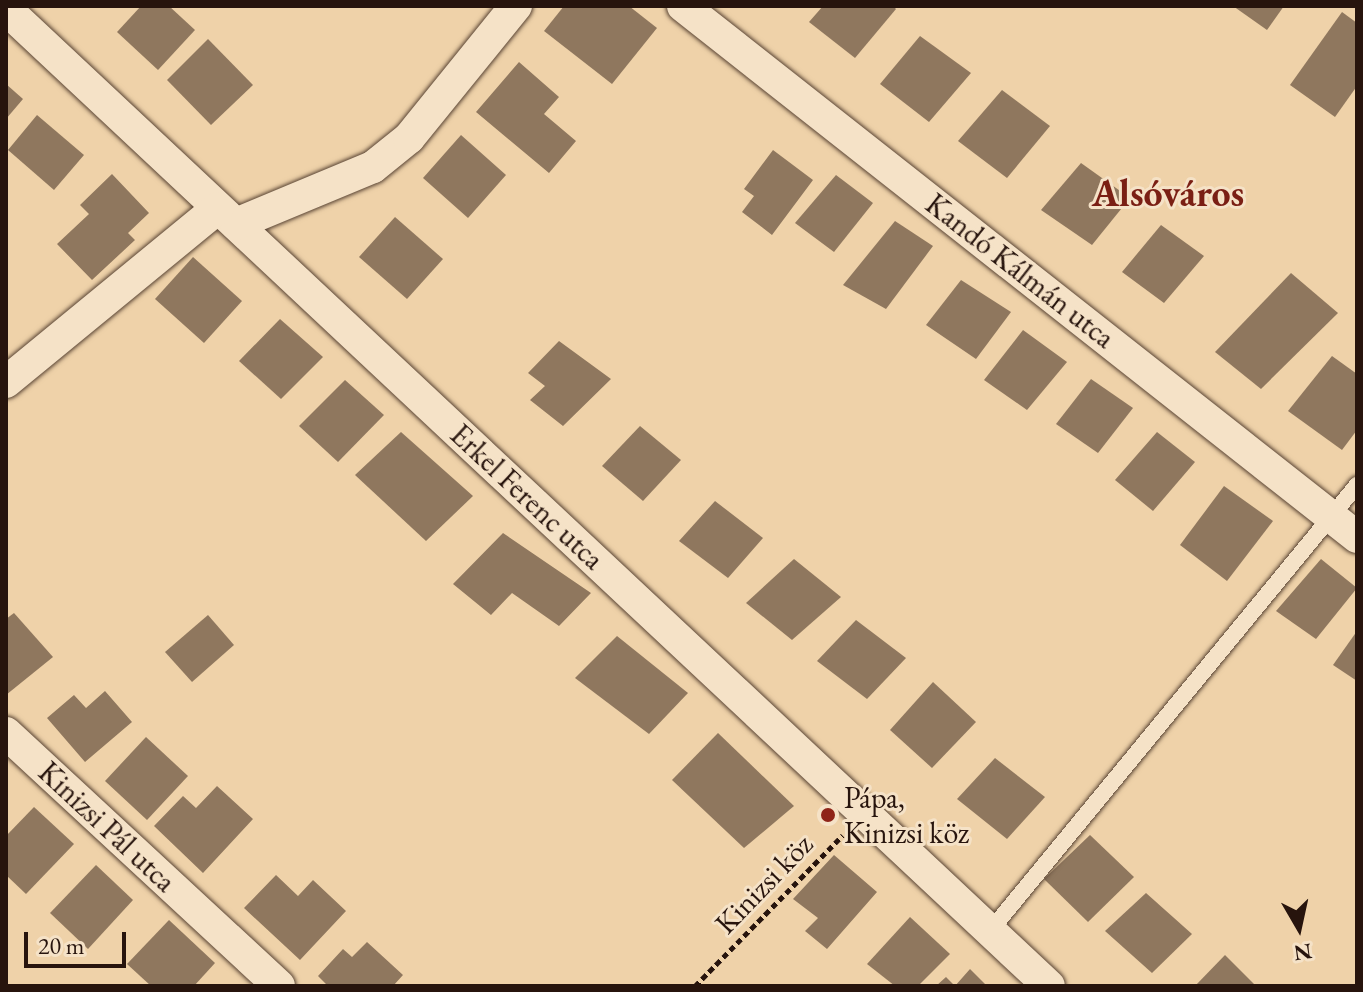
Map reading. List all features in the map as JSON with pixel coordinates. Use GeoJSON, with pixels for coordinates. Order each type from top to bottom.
{"type":"FeatureCollection","features":[{"type":"Feature","properties":{"kind":"street"},"geometry":{"type":"LineString","coordinates":[[6,382],[227,216],[373,167],[409,138],[516,6]]}},
{"type":"Feature","properties":{"kind":"street","name":"Kandó Kálmán utca"},"geometry":{"type":"LineString","coordinates":[[683,6],[1345,527]]}},
{"type":"Feature","properties":{"kind":"street","name":"Erkel Ferenc utca"},"geometry":{"type":"LineString","coordinates":[[6,9],[1049,986]]}},
{"type":"Feature","properties":{"kind":"street","name":"Kinizsi Pál utca"},"geometry":{"type":"LineString","coordinates":[[6,733],[264,981]]}},
{"type":"Feature","properties":{"kind":"lane"},"geometry":{"type":"LineString","coordinates":[[990,931],[1345,527],[1357,485]]}},
{"type":"Feature","properties":{"kind":"path","name":"Kinizsi köz"},"geometry":{"type":"LineString","coordinates":[[695,986],[864,813]]}},
{"type":"Feature","properties":{"kind":"building"},"geometry":{"type":"Polygon","coordinates":[[[141,6],[169,6],[195,30],[158,70],[117,32],[141,6]]]}},
{"type":"Feature","properties":{"kind":"building"},"geometry":{"type":"Polygon","coordinates":[[[564,6],[629,6],[657,28],[612,84],[544,31],[564,6]]]}},
{"type":"Feature","properties":{"kind":"building"},"geometry":{"type":"Polygon","coordinates":[[[823,6],[893,6],[896,9],[855,58],[809,22],[823,6]]]}},
{"type":"Feature","properties":{"kind":"building"},"geometry":{"type":"Polygon","coordinates":[[[1233,6],[1284,6],[1267,30],[1233,6]]]}},
{"type":"Feature","properties":{"kind":"building"},"geometry":{"type":"Polygon","coordinates":[[[1342,12],[1357,23],[1357,86],[1335,117],[1290,85],[1342,12]]]}},
{"type":"Feature","properties":{"kind":"building"},"geometry":{"type":"Polygon","coordinates":[[[920,36],[971,73],[929,122],[880,84],[920,36]]]}},
{"type":"Feature","properties":{"kind":"building"},"geometry":{"type":"Polygon","coordinates":[[[208,39],[253,85],[211,125],[167,80],[208,39]]]}},
{"type":"Feature","properties":{"kind":"building"},"geometry":{"type":"Polygon","coordinates":[[[519,62],[559,97],[544,114],[576,141],[549,173],[476,112],[519,62]]]}},
{"type":"Feature","properties":{"kind":"building"},"geometry":{"type":"Polygon","coordinates":[[[6,84],[23,99],[6,119],[6,84]]]}},
{"type":"Feature","properties":{"kind":"building"},"geometry":{"type":"Polygon","coordinates":[[[1002,90],[1050,126],[1007,178],[958,141],[1002,90]]]}},
{"type":"Feature","properties":{"kind":"building"},"geometry":{"type":"Polygon","coordinates":[[[37,115],[84,155],[54,190],[8,150],[37,115]]]}},
{"type":"Feature","properties":{"kind":"building"},"geometry":{"type":"Polygon","coordinates":[[[461,135],[506,175],[468,218],[423,178],[461,135]]]}},
{"type":"Feature","properties":{"kind":"building"},"geometry":{"type":"Polygon","coordinates":[[[773,150],[813,180],[772,235],[742,212],[754,196],[744,189],[773,150]]]}},
{"type":"Feature","properties":{"kind":"building"},"geometry":{"type":"Polygon","coordinates":[[[1081,163],[1130,198],[1092,245],[1041,210],[1081,163]]]}},
{"type":"Feature","properties":{"kind":"building"},"geometry":{"type":"Polygon","coordinates":[[[112,174],[149,213],[128,233],[135,240],[92,280],[57,244],[89,214],[80,205],[112,174]]]}},
{"type":"Feature","properties":{"kind":"building"},"geometry":{"type":"Polygon","coordinates":[[[836,175],[873,203],[834,252],[795,223],[836,175]]]}},
{"type":"Feature","properties":{"kind":"building"},"geometry":{"type":"Polygon","coordinates":[[[395,217],[443,259],[407,299],[359,257],[395,217]]]}},
{"type":"Feature","properties":{"kind":"building"},"geometry":{"type":"Polygon","coordinates":[[[895,221],[933,246],[886,309],[843,285],[895,221]]]}},
{"type":"Feature","properties":{"kind":"building"},"geometry":{"type":"Polygon","coordinates":[[[1161,225],[1204,256],[1164,303],[1122,272],[1161,225]]]}},
{"type":"Feature","properties":{"kind":"building"},"geometry":{"type":"Polygon","coordinates":[[[193,257],[242,301],[204,343],[155,299],[193,257]]]}},
{"type":"Feature","properties":{"kind":"building"},"geometry":{"type":"Polygon","coordinates":[[[1291,273],[1338,313],[1261,389],[1215,352],[1291,273]]]}},
{"type":"Feature","properties":{"kind":"building"},"geometry":{"type":"Polygon","coordinates":[[[961,280],[1011,312],[976,359],[926,325],[961,280]]]}},
{"type":"Feature","properties":{"kind":"building"},"geometry":{"type":"Polygon","coordinates":[[[280,319],[323,357],[281,399],[239,361],[280,319]]]}},
{"type":"Feature","properties":{"kind":"building"},"geometry":{"type":"Polygon","coordinates":[[[1023,330],[1067,362],[1027,410],[984,380],[1023,330]]]}},
{"type":"Feature","properties":{"kind":"building"},"geometry":{"type":"Polygon","coordinates":[[[559,341],[611,379],[563,426],[530,400],[545,386],[528,373],[559,341]]]}},
{"type":"Feature","properties":{"kind":"building"},"geometry":{"type":"Polygon","coordinates":[[[1332,356],[1357,374],[1357,430],[1342,450],[1288,411],[1332,356]]]}},
{"type":"Feature","properties":{"kind":"building"},"geometry":{"type":"Polygon","coordinates":[[[1091,379],[1133,408],[1098,453],[1056,424],[1091,379]]]}},
{"type":"Feature","properties":{"kind":"building"},"geometry":{"type":"Polygon","coordinates":[[[345,380],[384,415],[338,462],[299,426],[345,380]]]}},
{"type":"Feature","properties":{"kind":"building"},"geometry":{"type":"Polygon","coordinates":[[[640,426],[681,460],[643,501],[602,466],[640,426]]]}},
{"type":"Feature","properties":{"kind":"building"},"geometry":{"type":"Polygon","coordinates":[[[401,432],[473,496],[426,541],[355,475],[401,432]]]}},
{"type":"Feature","properties":{"kind":"building"},"geometry":{"type":"Polygon","coordinates":[[[1157,432],[1195,462],[1153,511],[1115,480],[1157,432]]]}},
{"type":"Feature","properties":{"kind":"building"},"geometry":{"type":"Polygon","coordinates":[[[1224,486],[1273,521],[1227,581],[1180,545],[1224,486]]]}},
{"type":"Feature","properties":{"kind":"building"},"geometry":{"type":"Polygon","coordinates":[[[715,501],[763,538],[728,578],[679,541],[715,501]]]}},
{"type":"Feature","properties":{"kind":"building"},"geometry":{"type":"Polygon","coordinates":[[[503,533],[591,593],[559,626],[512,593],[491,615],[453,584],[503,533]]]}},
{"type":"Feature","properties":{"kind":"building"},"geometry":{"type":"Polygon","coordinates":[[[794,559],[841,597],[792,640],[746,603],[794,559]]]}},
{"type":"Feature","properties":{"kind":"building"},"geometry":{"type":"Polygon","coordinates":[[[1321,559],[1357,588],[1316,639],[1276,611],[1321,559]]]}},
{"type":"Feature","properties":{"kind":"building"},"geometry":{"type":"Polygon","coordinates":[[[14,613],[53,657],[6,695],[6,619],[14,613]]]}},
{"type":"Feature","properties":{"kind":"building"},"geometry":{"type":"Polygon","coordinates":[[[208,615],[234,645],[192,682],[165,652],[208,615]]]}},
{"type":"Feature","properties":{"kind":"building"},"geometry":{"type":"Polygon","coordinates":[[[856,620],[906,658],[867,699],[817,661],[856,620]]]}},
{"type":"Feature","properties":{"kind":"building"},"geometry":{"type":"Polygon","coordinates":[[[1357,631],[1357,681],[1333,665],[1357,631]]]}},
{"type":"Feature","properties":{"kind":"building"},"geometry":{"type":"Polygon","coordinates":[[[617,636],[688,693],[649,734],[575,678],[617,636]]]}},
{"type":"Feature","properties":{"kind":"building"},"geometry":{"type":"Polygon","coordinates":[[[933,682],[976,722],[932,768],[890,730],[933,682]]]}},
{"type":"Feature","properties":{"kind":"building"},"geometry":{"type":"Polygon","coordinates":[[[105,691],[132,722],[85,762],[47,718],[74,695],[86,708],[105,691]]]}},
{"type":"Feature","properties":{"kind":"building"},"geometry":{"type":"Polygon","coordinates":[[[718,733],[794,806],[744,848],[672,780],[718,733]]]}},
{"type":"Feature","properties":{"kind":"building"},"geometry":{"type":"Polygon","coordinates":[[[146,737],[188,776],[147,820],[105,781],[146,737]]]}},
{"type":"Feature","properties":{"kind":"building"},"geometry":{"type":"Polygon","coordinates":[[[995,758],[1045,797],[1007,839],[957,799],[995,758]]]}},
{"type":"Feature","properties":{"kind":"building"},"geometry":{"type":"Polygon","coordinates":[[[217,786],[253,819],[203,873],[154,826],[183,796],[196,808],[217,786]]]}},
{"type":"Feature","properties":{"kind":"building"},"geometry":{"type":"Polygon","coordinates":[[[34,807],[74,844],[26,894],[6,875],[6,836],[34,807]]]}},
{"type":"Feature","properties":{"kind":"building"},"geometry":{"type":"Polygon","coordinates":[[[1090,835],[1134,877],[1088,922],[1044,879],[1090,835]]]}},
{"type":"Feature","properties":{"kind":"building"},"geometry":{"type":"Polygon","coordinates":[[[834,855],[877,892],[827,949],[805,931],[818,918],[793,899],[834,855]]]}},
{"type":"Feature","properties":{"kind":"building"},"geometry":{"type":"Polygon","coordinates":[[[96,865],[133,900],[88,949],[50,913],[96,865]]]}},
{"type":"Feature","properties":{"kind":"building"},"geometry":{"type":"Polygon","coordinates":[[[276,875],[298,896],[313,880],[346,911],[300,960],[244,908],[276,875]]]}},
{"type":"Feature","properties":{"kind":"building"},"geometry":{"type":"Polygon","coordinates":[[[1146,893],[1192,934],[1152,973],[1105,931],[1146,893]]]}},
{"type":"Feature","properties":{"kind":"building"},"geometry":{"type":"Polygon","coordinates":[[[910,917],[950,954],[918,986],[895,986],[867,964],[910,917]]]}},
{"type":"Feature","properties":{"kind":"building"},"geometry":{"type":"Polygon","coordinates":[[[169,920],[215,963],[194,986],[151,986],[127,964],[169,920]]]}},
{"type":"Feature","properties":{"kind":"building"},"geometry":{"type":"Polygon","coordinates":[[[367,942],[403,975],[393,986],[328,986],[318,976],[343,949],[352,957],[367,942]]]}},
{"type":"Feature","properties":{"kind":"building"},"geometry":{"type":"Polygon","coordinates":[[[1225,955],[1256,986],[1195,986],[1225,955]]]}},
{"type":"Feature","properties":{"kind":"building"},"geometry":{"type":"Polygon","coordinates":[[[970,969],[987,986],[955,986],[970,969]]]}},
{"type":"Feature","properties":{"kind":"building"},"geometry":{"type":"Polygon","coordinates":[[[946,977],[955,986],[936,986],[946,977]]]}},
{"type":"Feature","properties":{"kind":"place","name":"Pápa, Kinizsi köz"},"geometry":{"type":"Point","coordinates":[828,815]}},
{"type":"Feature","properties":{"kind":"district","name":"Alsóváros"},"geometry":{"type":"Point","coordinates":[1168,193]}}]}
